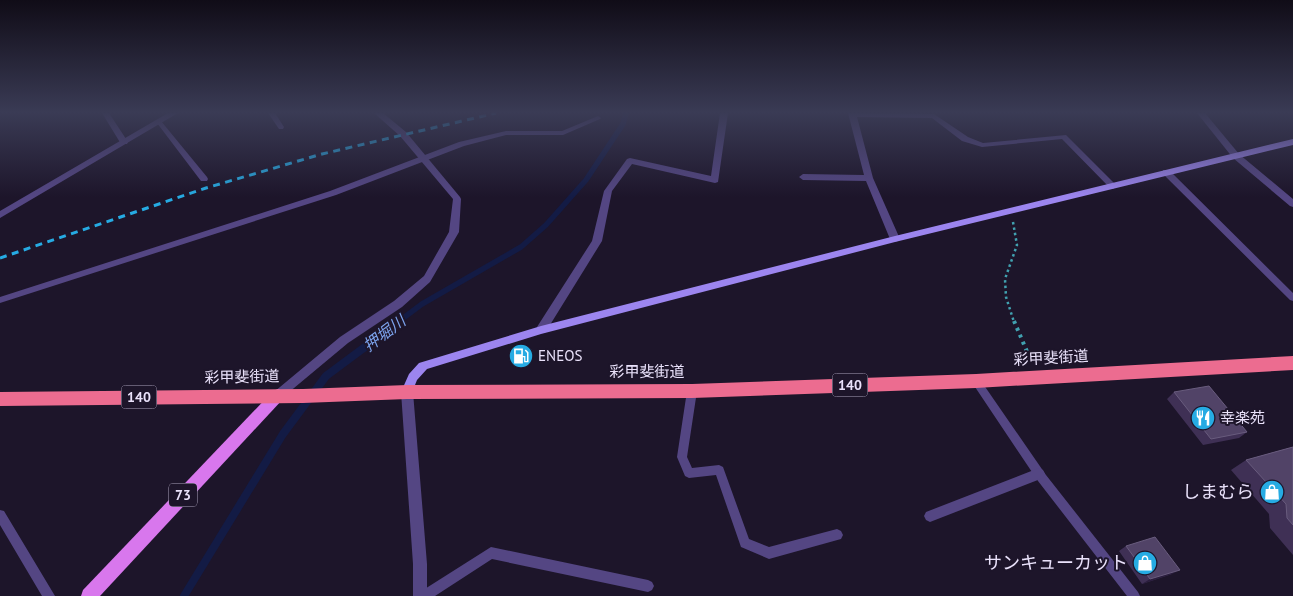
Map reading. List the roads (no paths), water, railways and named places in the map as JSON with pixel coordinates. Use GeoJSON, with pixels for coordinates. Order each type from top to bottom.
{"type":"FeatureCollection","features":[{"type":"Feature","properties":{"kind":"highway","name":"彩甲斐街道"},"geometry":{"type":"LineString","coordinates":[[0,399],[303,396],[407,392],[692,391],[976,381],[1293,363]]}},
{"type":"Feature","properties":{"kind":"main road","name":"73"},"geometry":{"type":"LineString","coordinates":[[89,596],[278,395]]}},
{"type":"Feature","properties":{"kind":"street"},"geometry":{"type":"LineString","coordinates":[[278,395],[344,340],[398,304],[427,279],[454,232],[457,199],[422,160],[408,141]]}},
{"type":"Feature","properties":{"kind":"street"},"geometry":{"type":"LineString","coordinates":[[541,330],[597,241],[608,191],[630,160],[715,180],[720,141]]}},
{"type":"Feature","properties":{"kind":"street"},"geometry":{"type":"LineString","coordinates":[[859,141],[869,178],[895,239]]}},
{"type":"Feature","properties":{"kind":"street"},"geometry":{"type":"LineString","coordinates":[[1224,141],[1236,156],[1293,204]]}},
{"type":"Feature","properties":{"kind":"street"},"geometry":{"type":"LineString","coordinates":[[0,215],[124,142]]}},
{"type":"Feature","properties":{"kind":"street"},"geometry":{"type":"LineString","coordinates":[[422,596],[407,392],[413,377],[423,366],[541,330],[895,239],[1293,142]]}},
{"type":"Feature","properties":{"kind":"street"},"geometry":{"type":"LineString","coordinates":[[803,177],[869,178]]}},
{"type":"Feature","properties":{"kind":"street"},"geometry":{"type":"LineString","coordinates":[[930,516],[1039,474]]}},
{"type":"Feature","properties":{"kind":"lane"},"geometry":{"type":"LineString","coordinates":[[174,141],[204,179]]}},
{"type":"Feature","properties":{"kind":"lane"},"geometry":{"type":"LineString","coordinates":[[0,300],[323,196],[475,141]]}},
{"type":"Feature","properties":{"kind":"lane"},"geometry":{"type":"LineString","coordinates":[[971,141],[982,145],[1025,141]]}},
{"type":"Feature","properties":{"kind":"lane"},"geometry":{"type":"LineString","coordinates":[[1068,141],[1113,186]]}},
{"type":"Feature","properties":{"kind":"lane"},"geometry":{"type":"LineString","coordinates":[[1166,172],[1293,298]]}},
{"type":"Feature","properties":{"kind":"lane"},"geometry":{"type":"LineString","coordinates":[[976,381],[1039,474],[1134,596]]}},
{"type":"Feature","properties":{"kind":"lane"},"geometry":{"type":"LineString","coordinates":[[692,391],[682,457],[689,473],[719,470],[745,543],[768,554],[837,535]]}},
{"type":"Feature","properties":{"kind":"lane"},"geometry":{"type":"LineString","coordinates":[[0,515],[49,596]]}},
{"type":"Feature","properties":{"kind":"lane"},"geometry":{"type":"LineString","coordinates":[[422,596],[491,552],[648,586]]}},
{"type":"Feature","properties":{"kind":"waterway","name":"押堀川"},"geometry":{"type":"LineString","coordinates":[[398,322],[422,304],[521,247],[546,225],[586,180],[612,141]]}},
{"type":"Feature","properties":{"kind":"waterway","name":"押堀川"},"geometry":{"type":"LineString","coordinates":[[184,596],[283,434],[326,376],[400,321]]}},
{"type":"Feature","properties":{"kind":"railway"},"geometry":{"type":"LineString","coordinates":[[0,258],[206,188],[322,154],[378,141]]}},
{"type":"Feature","properties":{"kind":"place","name":"ENEOS"},"geometry":{"type":"Point","coordinates":[521,356]}},
{"type":"Feature","properties":{"kind":"place","name":"幸楽苑"},"geometry":{"type":"Point","coordinates":[1203,418]}},
{"type":"Feature","properties":{"kind":"place","name":"しまむら"},"geometry":{"type":"Point","coordinates":[1272,492]}},
{"type":"Feature","properties":{"kind":"place","name":"サンキューカット"},"geometry":{"type":"Point","coordinates":[1145,563]}}]}
